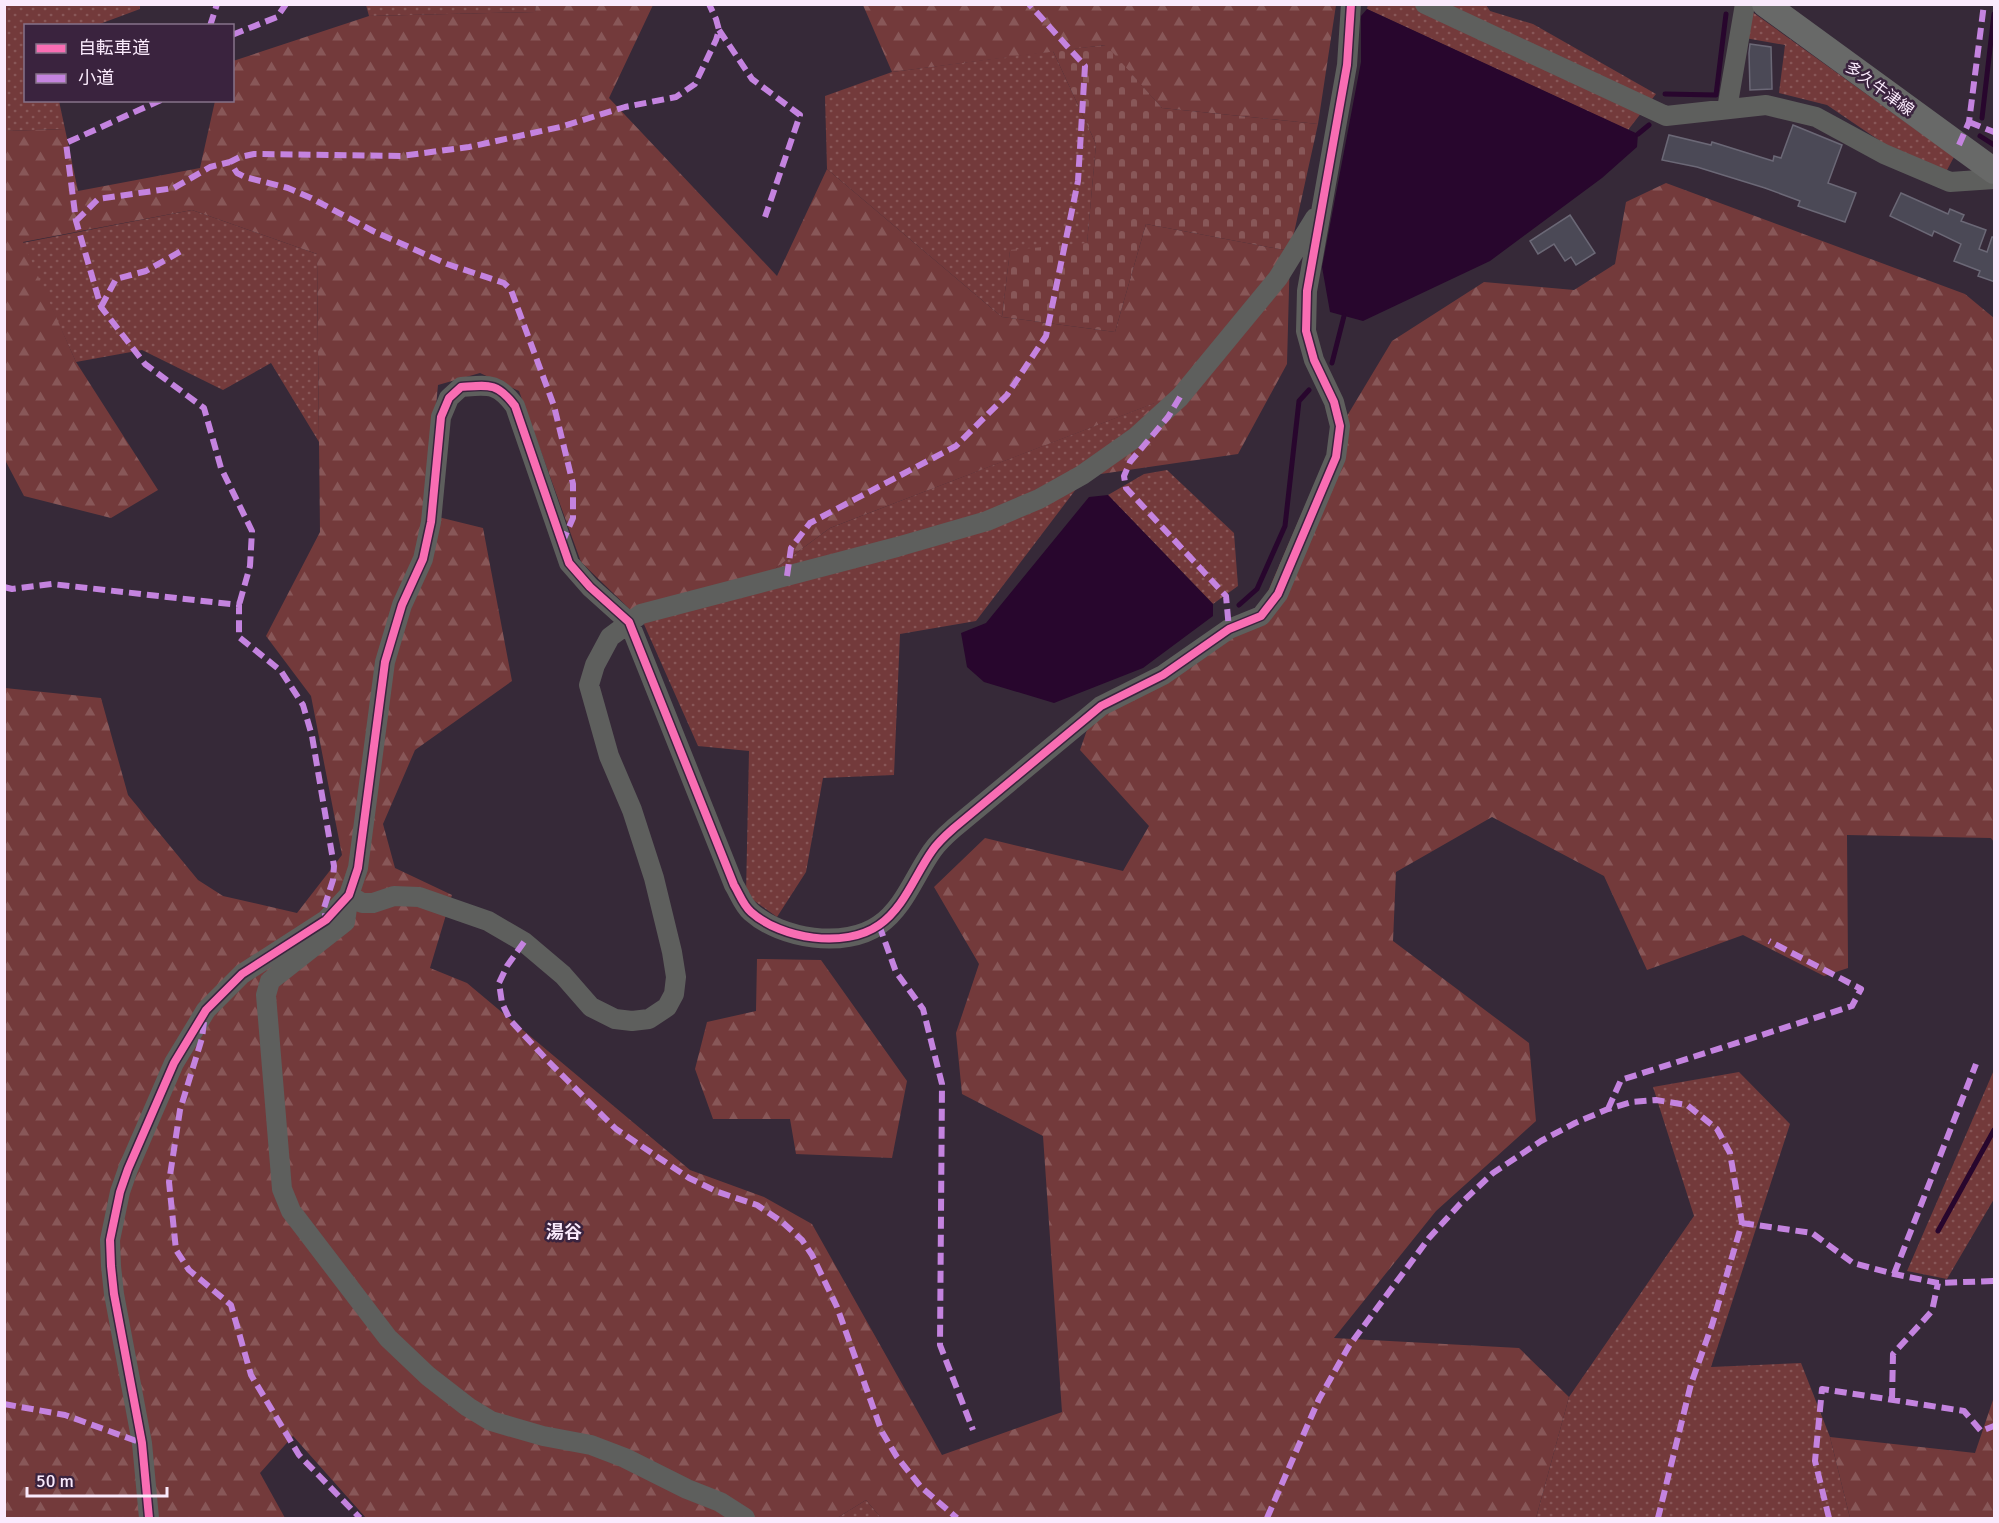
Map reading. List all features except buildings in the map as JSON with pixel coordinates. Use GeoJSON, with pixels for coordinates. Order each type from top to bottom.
{"type":"FeatureCollection","features":[{"type":"Feature","properties":{"kind":"main road","name":"多久牛津線"},"geometry":{"type":"LineString","coordinates":[[1765,4],[1995,171]]}},
{"type":"Feature","properties":{"kind":"street"},"geometry":{"type":"LineString","coordinates":[[746,1518],[720,1502],[687,1490],[625,1458],[591,1446],[543,1436],[491,1421],[468,1407],[428,1376],[388,1338],[291,1211],[282,1189],[266,995],[270,981],[345,922],[349,894],[358,868],[385,662],[402,605],[423,559],[431,522],[441,417],[449,398],[460,387],[487,385],[505,392],[515,406],[569,563],[590,587],[629,622],[734,885],[749,911],[776,928],[804,938],[850,937],[879,925],[900,904],[932,850],[954,828],[1101,706],[1163,675],[1229,629],[1262,616],[1278,594],[1336,457],[1340,426],[1334,402],[1314,360],[1306,331],[1307,291],[1347,65],[1352,4]]}},
{"type":"Feature","properties":{"kind":"street"},"geometry":{"type":"LineString","coordinates":[[1425,4],[1666,116],[1766,105],[1816,117],[1884,154],[1950,182],[1995,179]]}},
{"type":"Feature","properties":{"kind":"street"},"geometry":{"type":"LineString","coordinates":[[1727,109],[1745,4]]}},
{"type":"Feature","properties":{"kind":"street"},"geometry":{"type":"LineString","coordinates":[[349,894],[362,903],[373,903],[394,896],[419,897],[488,921],[524,942],[563,975],[591,1007],[615,1019],[632,1021],[649,1019],[667,1007],[674,994],[676,977],[670,942],[654,878],[632,810],[609,756],[589,685],[595,665],[610,638],[641,614],[897,547],[987,520],[1039,499],[1082,475],[1136,437],[1180,397],[1278,278],[1322,205]]}},
{"type":"Feature","properties":{"kind":"street"},"geometry":{"type":"LineString","coordinates":[[149,1518],[142,1443],[114,1294],[111,1266],[110,1240],[120,1192],[174,1062],[206,1010],[242,974],[327,920],[349,894]]}},
{"type":"Feature","properties":{"kind":"green space"},"geometry":{"type":"Polygon","coordinates":[[[536,4],[653,5],[609,98],[777,276],[827,169],[1002,317],[1115,332],[1146,224],[1290,251],[1287,364],[1238,454],[1087,476],[1155,403],[830,528],[734,599],[643,622],[581,562],[519,391],[480,373],[438,385],[426,514],[483,528],[512,681],[415,750],[383,824],[395,868],[452,895],[430,968],[467,983],[690,1170],[764,1197],[812,1224],[942,1455],[1062,1412],[1043,1136],[962,1094],[956,1033],[979,964],[934,887],[985,838],[1123,871],[1149,826],[1080,750],[1097,701],[1254,624],[1335,436],[1392,341],[1484,282],[1574,290],[1615,264],[1626,202],[1666,183],[1965,294],[1994,318],[1994,842],[1991,838],[1847,835],[1848,968],[1824,976],[1743,935],[1647,970],[1604,876],[1492,817],[1396,872],[1393,941],[1529,1043],[1536,1121],[1436,1211],[1334,1338],[1519,1348],[1569,1397],[1536,1518],[881,1518],[866,1500],[837,1518],[366,1518],[293,1436],[260,1473],[285,1518],[5,1518],[5,688],[101,698],[128,795],[198,880],[223,896],[297,913],[342,855],[311,696],[266,636],[320,532],[317,254],[192,210],[23,242],[76,362],[158,490],[111,518],[24,496],[5,460],[4,131],[65,129],[78,191],[200,168],[215,102],[234,102],[234,61],[369,16],[535,12],[536,4]]]}},
{"type":"Feature","properties":{"kind":"green space"},"geometry":{"type":"Polygon","coordinates":[[[1368,4],[1486,5],[1490,11],[1533,24],[1656,94],[1628,130],[1367,9],[1368,4]]]}},
{"type":"Feature","properties":{"kind":"green space"},"geometry":{"type":"Polygon","coordinates":[[[4,5],[140,5],[140,9],[100,24],[24,24],[24,102],[59,102],[65,129],[5,131],[4,5]]]}},
{"type":"Feature","properties":{"kind":"green space"},"geometry":{"type":"Polygon","coordinates":[[[366,5],[536,5],[535,12],[369,16],[366,5]]]}},
{"type":"Feature","properties":{"kind":"green space"},"geometry":{"type":"Polygon","coordinates":[[[863,5],[1336,5],[1318,124],[1162,108],[1105,45],[892,72],[863,5]]]}},
{"type":"Feature","properties":{"kind":"green space"},"geometry":{"type":"Polygon","coordinates":[[[1751,11],[1954,157],[1946,172],[1886,145],[1827,105],[1779,93],[1785,45],[1745,38],[1751,11]]]}},
{"type":"Feature","properties":{"kind":"green space"},"geometry":{"type":"Polygon","coordinates":[[[1106,45],[1162,108],[1318,124],[1290,251],[1146,224],[1115,332],[1002,317],[1010,250],[1087,243],[1096,144],[1053,51],[1106,45]]]}},
{"type":"Feature","properties":{"kind":"green space"},"geometry":{"type":"Polygon","coordinates":[[[1053,51],[1096,144],[1087,244],[1010,251],[1002,317],[827,169],[825,96],[892,72],[1053,51]]]}},
{"type":"Feature","properties":{"kind":"green space"},"geometry":{"type":"Polygon","coordinates":[[[192,210],[317,254],[319,442],[271,363],[223,390],[142,350],[76,362],[22,243],[192,210]]]}},
{"type":"Feature","properties":{"kind":"green space"},"geometry":{"type":"Polygon","coordinates":[[[1157,402],[1086,476],[976,621],[900,634],[894,775],[823,778],[806,872],[777,917],[746,895],[749,751],[698,746],[643,622],[734,599],[830,528],[1157,402]]]}},
{"type":"Feature","properties":{"kind":"green space"},"geometry":{"type":"Polygon","coordinates":[[[1167,470],[1234,533],[1238,586],[1213,604],[1108,495],[1144,474],[1167,470]]]}},
{"type":"Feature","properties":{"kind":"green space"},"geometry":{"type":"Polygon","coordinates":[[[757,959],[821,960],[907,1081],[892,1158],[796,1154],[790,1119],[713,1119],[695,1069],[707,1022],[756,1011],[757,959]]]}},
{"type":"Feature","properties":{"kind":"green space"},"geometry":{"type":"Polygon","coordinates":[[[1994,1070],[1994,1199],[1947,1279],[1907,1271],[1994,1070]]]}},
{"type":"Feature","properties":{"kind":"green space"},"geometry":{"type":"Polygon","coordinates":[[[1739,1072],[1790,1124],[1711,1367],[1801,1363],[1830,1437],[1850,1518],[1536,1518],[1569,1397],[1694,1216],[1653,1087],[1739,1072]]]}},
{"type":"Feature","properties":{"kind":"green space"},"geometry":{"type":"Polygon","coordinates":[[[1994,1397],[1994,1518],[1850,1518],[1830,1437],[1975,1453],[1994,1397]]]}},
{"type":"Feature","properties":{"kind":"green space"},"geometry":{"type":"Polygon","coordinates":[[[866,1500],[881,1518],[837,1518],[866,1500]]]}},
{"type":"Feature","properties":{"kind":"shaded area"},"geometry":{"type":"Polygon","coordinates":[[[1367,9],[1638,134],[1637,147],[1602,178],[1490,261],[1363,321],[1330,312],[1322,267],[1361,62],[1361,16],[1367,9]]]}},
{"type":"Feature","properties":{"kind":"shaded area"},"geometry":{"type":"Polygon","coordinates":[[[1108,495],[1213,604],[1213,616],[1143,668],[1054,703],[984,682],[967,667],[961,633],[986,623],[1089,497],[1108,495]]]}},
{"type":"Feature","properties":{"kind":"waterway"},"geometry":{"type":"LineString","coordinates":[[1665,94],[1716,95],[1726,14]]}},
{"type":"Feature","properties":{"kind":"waterway"},"geometry":{"type":"LineString","coordinates":[[1982,118],[1994,14]]}},
{"type":"Feature","properties":{"kind":"waterway"},"geometry":{"type":"LineString","coordinates":[[1638,134],[1649,125]]}},
{"type":"Feature","properties":{"kind":"waterway"},"geometry":{"type":"LineString","coordinates":[[1980,136],[1994,145]]}},
{"type":"Feature","properties":{"kind":"waterway"},"geometry":{"type":"LineString","coordinates":[[1332,363],[1344,316]]}},
{"type":"Feature","properties":{"kind":"waterway"},"geometry":{"type":"LineString","coordinates":[[1239,605],[1257,589],[1285,526],[1299,401],[1309,390]]}},
{"type":"Feature","properties":{"kind":"waterway"},"geometry":{"type":"LineString","coordinates":[[1938,1231],[1994,1130]]}},
{"type":"Feature","properties":{"kind":"marked path"},"geometry":{"type":"LineString","coordinates":[[211,24],[217,4]]}},
{"type":"Feature","properties":{"kind":"marked path"},"geometry":{"type":"LineString","coordinates":[[234,34],[277,17],[286,4]]}},
{"type":"Feature","properties":{"kind":"marked path"},"geometry":{"type":"LineString","coordinates":[[562,543],[573,518],[573,484],[554,406],[511,290],[504,283],[447,264],[373,231],[288,188],[245,177],[237,173],[230,162],[254,154],[401,156],[469,147],[560,127],[625,107],[676,97],[695,84],[716,40],[719,30],[709,4]]}},
{"type":"Feature","properties":{"kind":"marked path"},"geometry":{"type":"LineString","coordinates":[[787,576],[791,548],[810,523],[956,446],[1007,395],[1046,336],[1078,181],[1085,66],[1029,4]]}},
{"type":"Feature","properties":{"kind":"marked path"},"geometry":{"type":"LineString","coordinates":[[1959,145],[1969,122],[1984,4]]}},
{"type":"Feature","properties":{"kind":"marked path"},"geometry":{"type":"LineString","coordinates":[[719,30],[752,79],[800,115],[765,217]]}},
{"type":"Feature","properties":{"kind":"marked path"},"geometry":{"type":"LineString","coordinates":[[157,102],[66,143],[76,221],[101,307],[145,364],[204,408],[221,468],[252,531],[250,566],[239,605]]}},
{"type":"Feature","properties":{"kind":"marked path"},"geometry":{"type":"LineString","coordinates":[[1969,122],[1994,132]]}},
{"type":"Feature","properties":{"kind":"marked path"},"geometry":{"type":"LineString","coordinates":[[76,221],[98,199],[174,188],[210,167],[230,162]]}},
{"type":"Feature","properties":{"kind":"marked path"},"geometry":{"type":"LineString","coordinates":[[101,307],[116,279],[146,271],[183,250]]}},
{"type":"Feature","properties":{"kind":"marked path"},"geometry":{"type":"LineString","coordinates":[[1180,397],[1168,417],[1130,462],[1124,476],[1126,488],[1226,596],[1229,629]]}},
{"type":"Feature","properties":{"kind":"marked path"},"geometry":{"type":"LineString","coordinates":[[4,587],[12,589],[52,584],[239,605],[239,637],[281,671],[303,705],[312,736],[334,866],[333,880],[324,908],[326,920]]}},
{"type":"Feature","properties":{"kind":"marked path"},"geometry":{"type":"LineString","coordinates":[[879,925],[896,972],[923,1009],[942,1084],[940,1345],[973,1430]]}},
{"type":"Feature","properties":{"kind":"marked path"},"geometry":{"type":"LineString","coordinates":[[1608,1109],[1621,1080],[1852,1006],[1861,989],[1769,941]]}},
{"type":"Feature","properties":{"kind":"marked path"},"geometry":{"type":"LineString","coordinates":[[524,942],[507,966],[499,983],[502,1003],[510,1020],[616,1129],[689,1178],[718,1192],[757,1205],[781,1221],[802,1240],[812,1255],[837,1307],[882,1432],[897,1457],[921,1487],[957,1518]]}},
{"type":"Feature","properties":{"kind":"marked path"},"geometry":{"type":"LineString","coordinates":[[204,1022],[202,1038],[180,1110],[169,1182],[176,1250],[189,1270],[231,1305],[251,1375],[299,1455],[360,1518]]}},
{"type":"Feature","properties":{"kind":"marked path"},"geometry":{"type":"LineString","coordinates":[[1894,1274],[1976,1064]]}},
{"type":"Feature","properties":{"kind":"marked path"},"geometry":{"type":"LineString","coordinates":[[1267,1518],[1319,1399],[1349,1346],[1429,1238],[1460,1204],[1493,1173],[1541,1141],[1608,1109],[1632,1102],[1656,1100],[1687,1105],[1717,1129],[1730,1153],[1742,1223],[1712,1325],[1691,1384],[1658,1518]]}},
{"type":"Feature","properties":{"kind":"marked path"},"geometry":{"type":"LineString","coordinates":[[1742,1223],[1812,1233],[1853,1263],[1894,1274],[1938,1283],[1994,1281]]}},
{"type":"Feature","properties":{"kind":"marked path"},"geometry":{"type":"LineString","coordinates":[[1892,1400],[1893,1354],[1932,1311],[1938,1283]]}},
{"type":"Feature","properties":{"kind":"marked path"},"geometry":{"type":"LineString","coordinates":[[1829,1518],[1815,1461],[1822,1389],[1964,1411],[1981,1431],[1994,1426]]}},
{"type":"Feature","properties":{"kind":"marked path"},"geometry":{"type":"LineString","coordinates":[[4,1404],[65,1415],[142,1443]]}},
{"type":"Feature","properties":{"kind":"cycle path"},"geometry":{"type":"LineString","coordinates":[[149,1518],[142,1443],[114,1294],[111,1266],[110,1240],[120,1192],[174,1063],[206,1010],[242,974],[326,920],[349,895],[358,868],[385,662],[402,605],[423,559],[431,522],[441,417],[449,398],[461,387],[485,386],[497,389],[515,406],[569,563],[590,587],[629,622],[734,885],[746,906],[751,912],[779,929],[813,938],[849,937],[865,932],[879,925],[895,910],[932,851],[945,836],[1101,706],[1163,675],[1229,629],[1261,616],[1278,594],[1336,457],[1340,426],[1334,402],[1314,360],[1306,331],[1307,291],[1347,65],[1351,4]]}},
{"type":"Feature","properties":{"kind":"district","name":"湯谷"},"geometry":{"type":"Point","coordinates":[564,1232]}}]}
